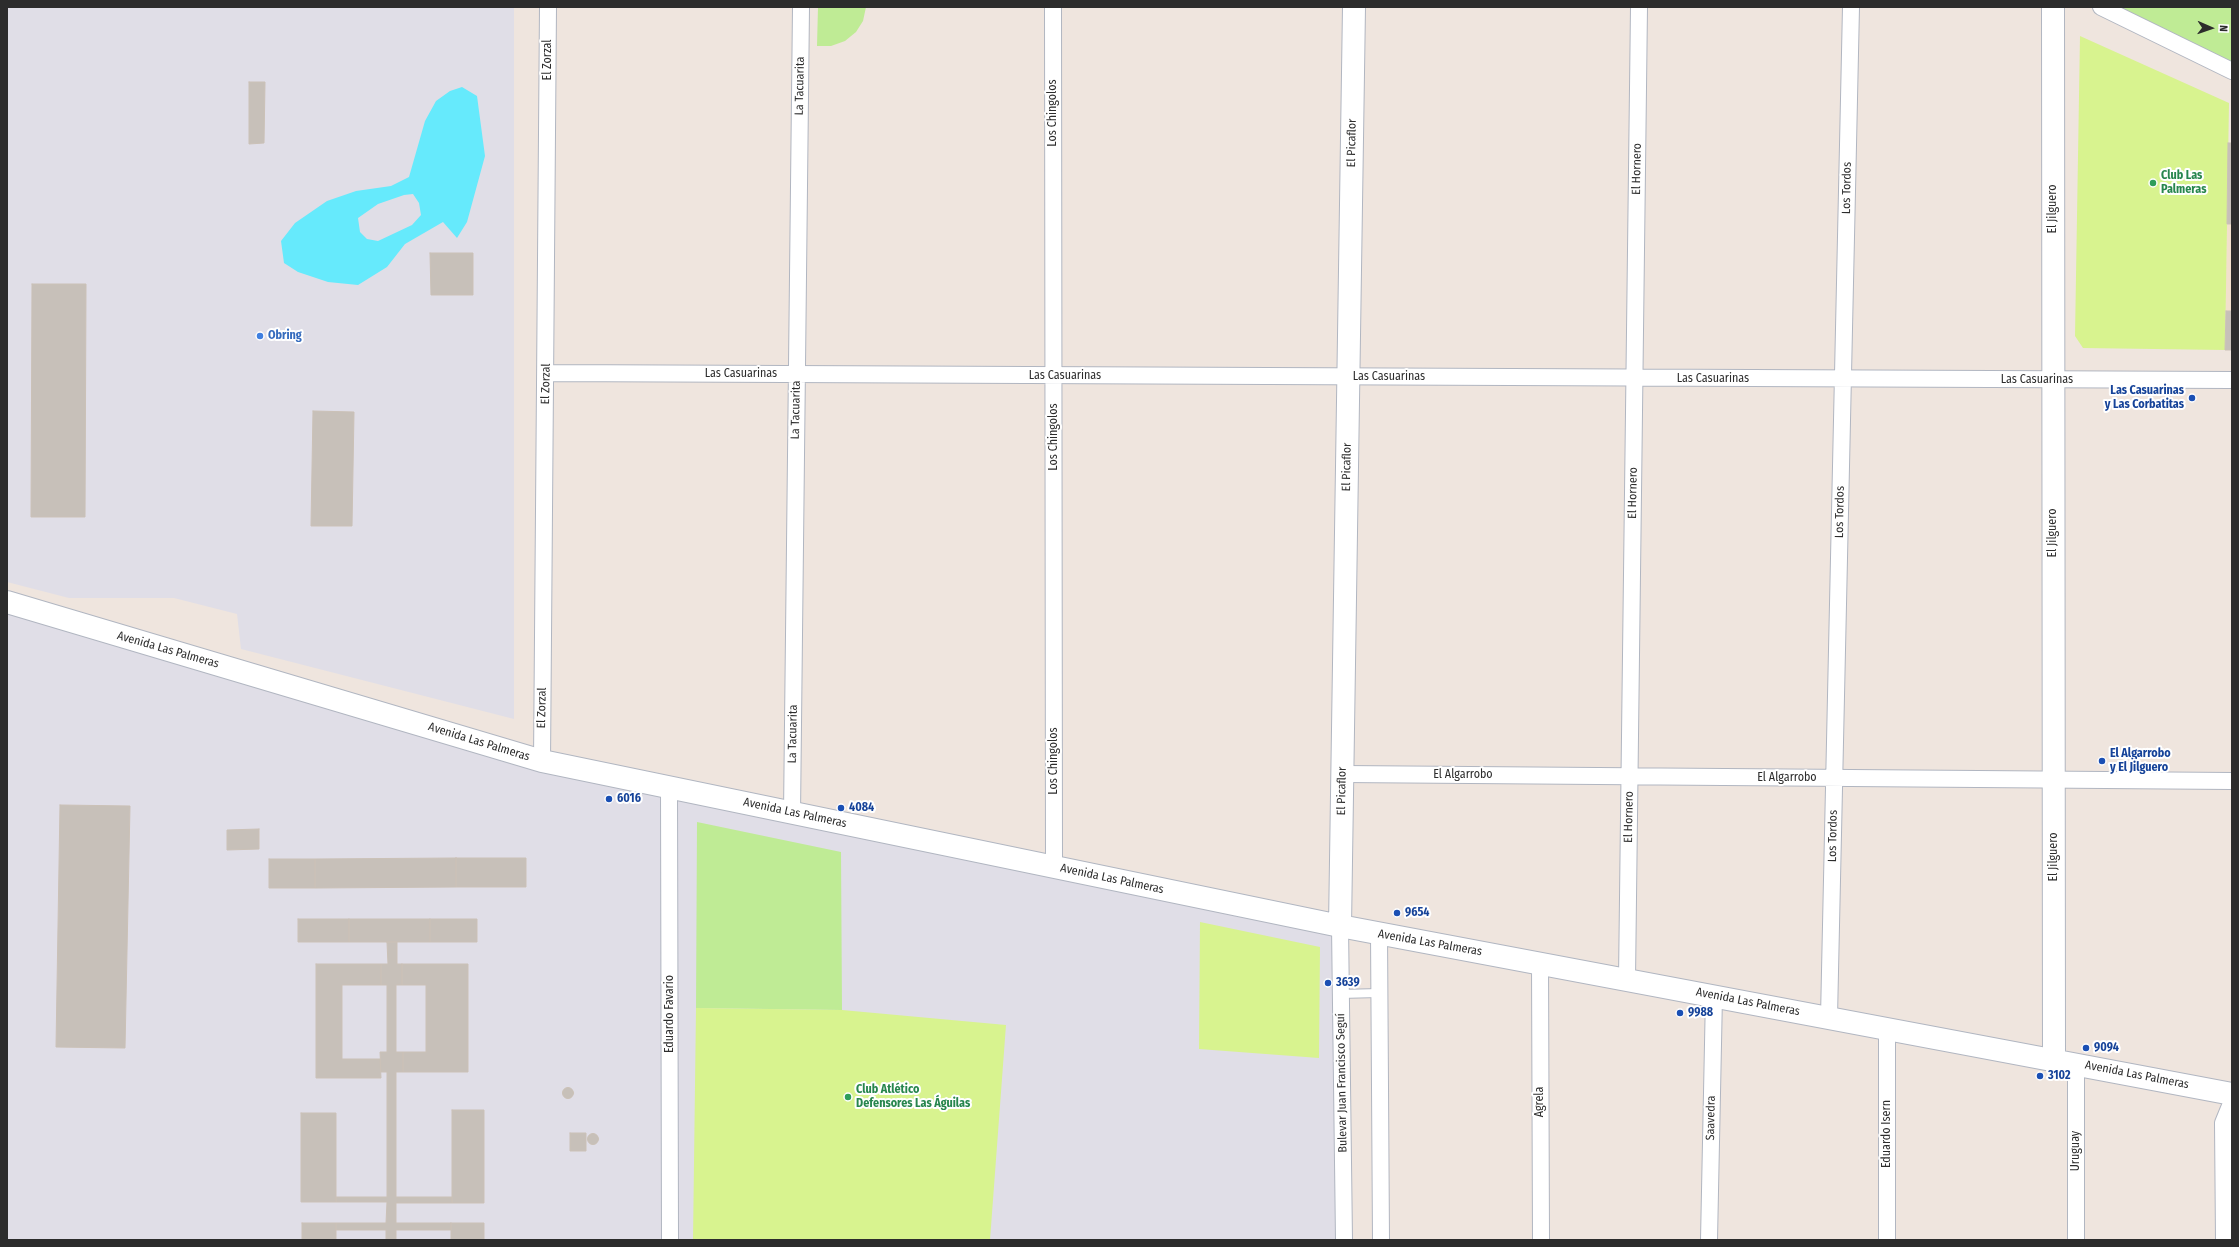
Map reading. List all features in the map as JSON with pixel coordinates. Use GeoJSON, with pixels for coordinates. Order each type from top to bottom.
{"type":"FeatureCollection","features":[{"type":"Feature","properties":{"kind":"main road","name":"El Picaflor"},"geometry":{"type":"LineString","coordinates":[[1340,926],[1354,7]]}},
{"type":"Feature","properties":{"kind":"main road","name":"El Jilguero"},"geometry":{"type":"LineString","coordinates":[[2053,7],[2054,1059]]}},
{"type":"Feature","properties":{"kind":"main road","name":"Avenida Las Palmeras"},"geometry":{"type":"LineString","coordinates":[[7,602],[542,761],[1340,926],[1886,1027],[2232,1094]]}},
{"type":"Feature","properties":{"kind":"street","name":"El Zorzal"},"geometry":{"type":"LineString","coordinates":[[542,761],[548,7]]}},
{"type":"Feature","properties":{"kind":"street","name":"La Tacuarita"},"geometry":{"type":"LineString","coordinates":[[792,813],[800,7]]}},
{"type":"Feature","properties":{"kind":"street","name":"Los Chingolos"},"geometry":{"type":"LineString","coordinates":[[1053,7],[1054,867]]}},
{"type":"Feature","properties":{"kind":"street","name":"El Hornero"},"geometry":{"type":"LineString","coordinates":[[1627,979],[1639,7]]}},
{"type":"Feature","properties":{"kind":"street","name":"Los Tordos"},"geometry":{"type":"LineString","coordinates":[[1829,1017],[1851,7]]}},
{"type":"Feature","properties":{"kind":"street"},"geometry":{"type":"LineString","coordinates":[[2101,7],[2232,71]]}},
{"type":"Feature","properties":{"kind":"street","name":"Las Casuarinas"},"geometry":{"type":"LineString","coordinates":[[546,373],[2232,380]]}},
{"type":"Feature","properties":{"kind":"street","name":"El Algarrobo"},"geometry":{"type":"LineString","coordinates":[[1343,774],[2232,781]]}},
{"type":"Feature","properties":{"kind":"street","name":"Eduardo Favario"},"geometry":{"type":"LineString","coordinates":[[669,787],[670,1240]]}},
{"type":"Feature","properties":{"kind":"street","name":"Bulevar Juan Francisco Seguí"},"geometry":{"type":"LineString","coordinates":[[1340,926],[1344,1240]]}},
{"type":"Feature","properties":{"kind":"street"},"geometry":{"type":"LineString","coordinates":[[1379,933],[1381,1240]]}},
{"type":"Feature","properties":{"kind":"street","name":"Agrela"},"geometry":{"type":"LineString","coordinates":[[1540,963],[1541,1240]]}},
{"type":"Feature","properties":{"kind":"street","name":"Saavedra"},"geometry":{"type":"LineString","coordinates":[[1709,1240],[1714,995]]}},
{"type":"Feature","properties":{"kind":"street","name":"Eduardo Isern"},"geometry":{"type":"LineString","coordinates":[[1886,1027],[1887,1240]]}},
{"type":"Feature","properties":{"kind":"street","name":"Uruguay"},"geometry":{"type":"LineString","coordinates":[[2076,1063],[2076,1240]]}},
{"type":"Feature","properties":{"kind":"street"},"geometry":{"type":"LineString","coordinates":[[2224,1240],[2223,1123],[2232,1101]]}},
{"type":"Feature","properties":{"kind":"lane"},"geometry":{"type":"LineString","coordinates":[[1340,994],[1379,993]]}},
{"type":"Feature","properties":{"kind":"shaded area","name":"Obring"},"geometry":{"type":"Polygon","coordinates":[[[7,7],[514,7],[514,719],[241,649],[237,614],[174,598],[69,598],[7,582],[7,7]]]}},
{"type":"Feature","properties":{"kind":"shaded area"},"geometry":{"type":"Polygon","coordinates":[[[2228,143],[2232,143],[2232,350],[2225,350],[2228,143]]]}},
{"type":"Feature","properties":{"kind":"shaded area"},"geometry":{"type":"Polygon","coordinates":[[[7,602],[542,761],[1340,926],[1344,1240],[7,1240],[7,602]]]}},
{"type":"Feature","properties":{"kind":"green space"},"geometry":{"type":"Polygon","coordinates":[[[818,7],[866,7],[863,21],[856,32],[845,41],[831,46],[817,46],[818,7]]]}},
{"type":"Feature","properties":{"kind":"green space"},"geometry":{"type":"Polygon","coordinates":[[[2101,7],[2232,7],[2232,71],[2101,7]]]}},
{"type":"Feature","properties":{"kind":"green space","name":"Club Las Palmeras"},"geometry":{"type":"Polygon","coordinates":[[[2080,36],[2229,103],[2225,350],[2083,348],[2075,336],[2080,36]]]}},
{"type":"Feature","properties":{"kind":"green space"},"geometry":{"type":"Polygon","coordinates":[[[697,822],[841,852],[842,1010],[696,1008],[697,822]]]}},
{"type":"Feature","properties":{"kind":"green space"},"geometry":{"type":"Polygon","coordinates":[[[1200,922],[1320,947],[1319,1058],[1199,1049],[1200,922]]]}},
{"type":"Feature","properties":{"kind":"green space","name":"Club Atlético Defensores Las Águilas"},"geometry":{"type":"Polygon","coordinates":[[[696,1008],[842,1010],[1006,1025],[990,1240],[693,1240],[696,1008]]]}},
{"type":"Feature","properties":{"kind":"green space"},"geometry":{"type":"Polygon","coordinates":[[[990,1239],[1316,1240],[990,1240],[990,1239]]]}},
{"type":"Feature","properties":{"kind":"water"},"geometry":{"type":"Polygon","coordinates":[[[462,87],[477,96],[485,156],[467,222],[457,238],[443,222],[405,244],[387,267],[358,285],[328,282],[298,272],[284,263],[281,241],[295,223],[327,201],[356,191],[391,186],[409,177],[425,121],[436,101],[450,91],[462,87]],[[413,194],[404,195],[378,204],[358,218],[360,232],[367,239],[378,241],[412,225],[421,215],[419,203],[413,194]]]}},
{"type":"Feature","properties":{"kind":"building"},"geometry":{"type":"Polygon","coordinates":[[[249,82],[265,82],[264,143],[249,144],[249,82]]]}},
{"type":"Feature","properties":{"kind":"building"},"geometry":{"type":"Polygon","coordinates":[[[2228,143],[2232,143],[2232,224],[2227,224],[2228,143]]]}},
{"type":"Feature","properties":{"kind":"building"},"geometry":{"type":"Polygon","coordinates":[[[430,253],[473,253],[473,295],[431,295],[430,253]]]}},
{"type":"Feature","properties":{"kind":"building"},"geometry":{"type":"Polygon","coordinates":[[[32,284],[86,284],[85,517],[31,517],[32,284]]]}},
{"type":"Feature","properties":{"kind":"building"},"geometry":{"type":"Polygon","coordinates":[[[2226,311],[2232,311],[2232,350],[2225,350],[2226,311]]]}},
{"type":"Feature","properties":{"kind":"building"},"geometry":{"type":"Polygon","coordinates":[[[313,411],[354,412],[352,526],[311,526],[313,411]]]}},
{"type":"Feature","properties":{"kind":"building"},"geometry":{"type":"Polygon","coordinates":[[[60,805],[130,806],[125,1048],[56,1047],[60,805]]]}},
{"type":"Feature","properties":{"kind":"building"},"geometry":{"type":"Polygon","coordinates":[[[259,829],[259,849],[227,850],[227,830],[259,829]]]}},
{"type":"Feature","properties":{"kind":"building"},"geometry":{"type":"Polygon","coordinates":[[[456,858],[526,858],[526,887],[456,887],[456,858]]]}},
{"type":"Feature","properties":{"kind":"building"},"geometry":{"type":"Polygon","coordinates":[[[456,858],[456,887],[315,888],[315,859],[456,858]]]}},
{"type":"Feature","properties":{"kind":"building"},"geometry":{"type":"Polygon","coordinates":[[[269,859],[315,859],[315,888],[269,888],[269,859]]]}},
{"type":"Feature","properties":{"kind":"building"},"geometry":{"type":"Polygon","coordinates":[[[298,919],[349,919],[349,942],[298,942],[298,919]]]}},
{"type":"Feature","properties":{"kind":"building"},"geometry":{"type":"Polygon","coordinates":[[[349,919],[430,919],[430,942],[349,942],[349,919]]]}},
{"type":"Feature","properties":{"kind":"building"},"geometry":{"type":"Polygon","coordinates":[[[430,919],[477,919],[477,942],[430,942],[430,919]]]}},
{"type":"Feature","properties":{"kind":"building"},"geometry":{"type":"Polygon","coordinates":[[[387,942],[397,942],[397,964],[402,964],[402,985],[396,985],[396,1052],[403,1052],[403,1072],[396,1072],[396,1197],[452,1197],[452,1203],[396,1203],[396,1223],[451,1223],[451,1230],[396,1230],[396,1240],[386,1240],[386,1230],[336,1230],[336,1223],[386,1223],[387,1202],[336,1202],[336,1197],[387,1197],[387,1072],[381,1072],[380,1052],[387,1052],[387,985],[381,985],[381,964],[388,964],[387,942]]]}},
{"type":"Feature","properties":{"kind":"building"},"geometry":{"type":"Polygon","coordinates":[[[316,964],[381,964],[381,985],[342,985],[342,1059],[380,1059],[381,1078],[316,1078],[316,964]]]}},
{"type":"Feature","properties":{"kind":"building"},"geometry":{"type":"Polygon","coordinates":[[[402,964],[468,964],[468,1072],[403,1072],[403,1052],[426,1052],[426,985],[402,985],[402,964]]]}},
{"type":"Feature","properties":{"kind":"building"},"geometry":{"type":"Polygon","coordinates":[[[566,1088],[570,1088],[572,1089],[572,1097],[566,1098],[563,1095],[563,1091],[566,1088]]]}},
{"type":"Feature","properties":{"kind":"building"},"geometry":{"type":"Polygon","coordinates":[[[452,1110],[484,1110],[484,1203],[452,1203],[452,1110]]]}},
{"type":"Feature","properties":{"kind":"building"},"geometry":{"type":"Polygon","coordinates":[[[301,1113],[336,1113],[336,1202],[301,1202],[301,1113]]]}},
{"type":"Feature","properties":{"kind":"building"},"geometry":{"type":"Polygon","coordinates":[[[570,1133],[586,1133],[586,1151],[570,1151],[570,1133]]]}},
{"type":"Feature","properties":{"kind":"building"},"geometry":{"type":"Polygon","coordinates":[[[591,1134],[595,1134],[597,1135],[597,1143],[591,1144],[588,1141],[588,1137],[591,1134]]]}},
{"type":"Feature","properties":{"kind":"building"},"geometry":{"type":"Polygon","coordinates":[[[302,1223],[336,1223],[336,1240],[302,1240],[302,1223]]]}},
{"type":"Feature","properties":{"kind":"building"},"geometry":{"type":"Polygon","coordinates":[[[451,1223],[484,1223],[484,1240],[451,1240],[451,1223]]]}},
{"type":"Feature","properties":{"kind":"place","name":"Club Las Palmeras"},"geometry":{"type":"Point","coordinates":[2153,183]}},
{"type":"Feature","properties":{"kind":"place","name":"Obring"},"geometry":{"type":"Point","coordinates":[260,336]}},
{"type":"Feature","properties":{"kind":"place","name":"Las Casuarinas y Las Corbatitas"},"geometry":{"type":"Point","coordinates":[2192,398]}},
{"type":"Feature","properties":{"kind":"place","name":"El Algarrobo y El Jilguero"},"geometry":{"type":"Point","coordinates":[2102,761]}},
{"type":"Feature","properties":{"kind":"place","name":"6016"},"geometry":{"type":"Point","coordinates":[609,799]}},
{"type":"Feature","properties":{"kind":"place","name":"4084"},"geometry":{"type":"Point","coordinates":[841,808]}},
{"type":"Feature","properties":{"kind":"place","name":"9654"},"geometry":{"type":"Point","coordinates":[1397,913]}},
{"type":"Feature","properties":{"kind":"place","name":"3639"},"geometry":{"type":"Point","coordinates":[1328,983]}},
{"type":"Feature","properties":{"kind":"place","name":"9988"},"geometry":{"type":"Point","coordinates":[1680,1013]}},
{"type":"Feature","properties":{"kind":"place","name":"9094"},"geometry":{"type":"Point","coordinates":[2086,1048]}},
{"type":"Feature","properties":{"kind":"place","name":"3102"},"geometry":{"type":"Point","coordinates":[2040,1076]}},
{"type":"Feature","properties":{"kind":"place","name":"Club Atlético Defensores Las Águilas"},"geometry":{"type":"Point","coordinates":[848,1097]}}]}
